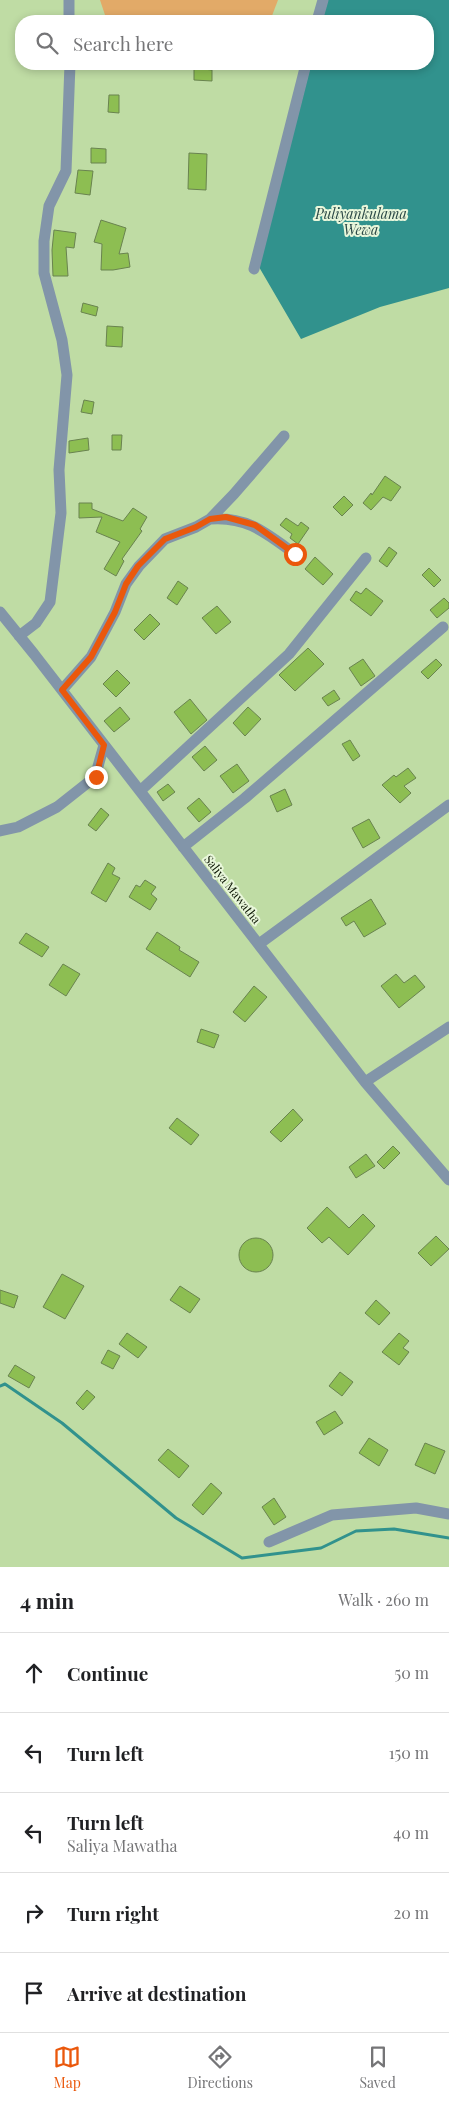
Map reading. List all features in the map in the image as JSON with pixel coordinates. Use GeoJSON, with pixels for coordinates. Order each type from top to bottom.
{"type":"FeatureCollection","features":[{"type":"Feature","properties":{"kind":"street"},"geometry":{"type":"LineString","coordinates":[[69,0],[69,15]]}},
{"type":"Feature","properties":{"kind":"street"},"geometry":{"type":"LineString","coordinates":[[319,15],[323,0]]}},
{"type":"Feature","properties":{"kind":"street"},"geometry":{"type":"LineString","coordinates":[[19,636],[36,623],[50,602],[61,513],[59,470],[67,374],[62,340],[44,274],[44,241],[49,206],[66,171],[70,70]]}},
{"type":"Feature","properties":{"kind":"street"},"geometry":{"type":"LineString","coordinates":[[254,269],[304,70]]}},
{"type":"Feature","properties":{"kind":"street"},"geometry":{"type":"LineString","coordinates":[[62,690],[91,657],[115,612],[126,584],[138,566],[165,539],[196,527],[210,519],[284,436]]}},
{"type":"Feature","properties":{"kind":"street"},"geometry":{"type":"LineString","coordinates":[[210,519],[226,517],[255,525],[295,554]]}},
{"type":"Feature","properties":{"kind":"street"},"geometry":{"type":"LineString","coordinates":[[140,791],[290,654],[366,558]]}},
{"type":"Feature","properties":{"kind":"street","name":"Saliya Mawatha"},"geometry":{"type":"LineString","coordinates":[[0,612],[365,1082],[449,1180]]}},
{"type":"Feature","properties":{"kind":"street"},"geometry":{"type":"LineString","coordinates":[[183,847],[245,798],[443,627]]}},
{"type":"Feature","properties":{"kind":"street"},"geometry":{"type":"LineString","coordinates":[[0,831],[18,827],[57,807],[96,777],[104,745]]}},
{"type":"Feature","properties":{"kind":"street"},"geometry":{"type":"LineString","coordinates":[[258,944],[449,805]]}},
{"type":"Feature","properties":{"kind":"street"},"geometry":{"type":"LineString","coordinates":[[365,1082],[449,1027]]}},
{"type":"Feature","properties":{"kind":"street"},"geometry":{"type":"LineString","coordinates":[[269,1542],[332,1514],[416,1508],[449,1514]]}},
{"type":"Feature","properties":{"kind":"shaded area"},"geometry":{"type":"Polygon","coordinates":[[[100,0],[278,0],[272,15],[105,15],[100,0]]]}},
{"type":"Feature","properties":{"kind":"water","name":"Puliyankulama Wewa"},"geometry":{"type":"Polygon","coordinates":[[[328,0],[449,0],[449,288],[380,307],[301,339],[259,267],[309,70],[434,70],[434,15],[324,15],[328,0]]]}},
{"type":"Feature","properties":{"kind":"building"},"geometry":{"type":"Polygon","coordinates":[[[194,70],[212,70],[212,81],[194,80],[194,70]]]}},
{"type":"Feature","properties":{"kind":"building"},"geometry":{"type":"Polygon","coordinates":[[[109,95],[119,95],[119,113],[108,112],[109,95]]]}},
{"type":"Feature","properties":{"kind":"building"},"geometry":{"type":"Polygon","coordinates":[[[91,148],[106,149],[106,163],[91,163],[91,148]]]}},
{"type":"Feature","properties":{"kind":"building"},"geometry":{"type":"Polygon","coordinates":[[[189,153],[207,154],[206,190],[188,189],[189,153]]]}},
{"type":"Feature","properties":{"kind":"building"},"geometry":{"type":"Polygon","coordinates":[[[78,170],[93,171],[90,195],[75,193],[78,170]]]}},
{"type":"Feature","properties":{"kind":"building"},"geometry":{"type":"Polygon","coordinates":[[[101,220],[126,228],[119,254],[128,253],[130,267],[101,270],[102,244],[94,242],[101,220]]]}},
{"type":"Feature","properties":{"kind":"building"},"geometry":{"type":"Polygon","coordinates":[[[54,230],[76,233],[74,248],[66,247],[68,276],[53,276],[52,250],[54,230]]]}},
{"type":"Feature","properties":{"kind":"building"},"geometry":{"type":"Polygon","coordinates":[[[83,303],[98,307],[96,316],[81,312],[83,303]]]}},
{"type":"Feature","properties":{"kind":"building"},"geometry":{"type":"Polygon","coordinates":[[[107,326],[123,327],[122,347],[106,346],[107,326]]]}},
{"type":"Feature","properties":{"kind":"building"},"geometry":{"type":"Polygon","coordinates":[[[84,400],[94,402],[92,414],[81,412],[84,400]]]}},
{"type":"Feature","properties":{"kind":"building"},"geometry":{"type":"Polygon","coordinates":[[[112,435],[122,435],[121,450],[112,450],[112,435]]]}},
{"type":"Feature","properties":{"kind":"building"},"geometry":{"type":"Polygon","coordinates":[[[88,438],[89,450],[69,453],[69,441],[88,438]]]}},
{"type":"Feature","properties":{"kind":"building"},"geometry":{"type":"Polygon","coordinates":[[[385,476],[401,487],[391,501],[383,497],[371,510],[363,503],[371,493],[372,495],[385,476]]]}},
{"type":"Feature","properties":{"kind":"building"},"geometry":{"type":"Polygon","coordinates":[[[344,496],[353,505],[342,516],[333,507],[344,496]]]}},
{"type":"Feature","properties":{"kind":"building"},"geometry":{"type":"Polygon","coordinates":[[[79,503],[92,503],[92,509],[123,521],[133,508],[147,517],[140,529],[142,531],[122,559],[124,561],[116,576],[104,569],[120,542],[96,532],[102,517],[79,518],[79,503]]]}},
{"type":"Feature","properties":{"kind":"building"},"geometry":{"type":"Polygon","coordinates":[[[286,518],[298,526],[301,522],[309,528],[298,544],[290,538],[292,534],[280,525],[286,518]]]}},
{"type":"Feature","properties":{"kind":"building"},"geometry":{"type":"Polygon","coordinates":[[[389,547],[397,553],[387,567],[379,561],[389,547]]]}},
{"type":"Feature","properties":{"kind":"building"},"geometry":{"type":"Polygon","coordinates":[[[315,557],[333,574],[323,585],[305,569],[315,557]]]}},
{"type":"Feature","properties":{"kind":"building"},"geometry":{"type":"Polygon","coordinates":[[[429,568],[441,580],[434,587],[422,575],[429,568]]]}},
{"type":"Feature","properties":{"kind":"building"},"geometry":{"type":"Polygon","coordinates":[[[178,581],[188,588],[177,605],[167,598],[178,581]]]}},
{"type":"Feature","properties":{"kind":"building"},"geometry":{"type":"Polygon","coordinates":[[[366,588],[383,601],[371,616],[350,600],[356,591],[361,594],[366,588]]]}},
{"type":"Feature","properties":{"kind":"building"},"geometry":{"type":"Polygon","coordinates":[[[444,598],[449,603],[449,608],[437,618],[430,610],[444,598]]]}},
{"type":"Feature","properties":{"kind":"building"},"geometry":{"type":"Polygon","coordinates":[[[217,606],[231,622],[216,634],[202,618],[217,606]]]}},
{"type":"Feature","properties":{"kind":"building"},"geometry":{"type":"Polygon","coordinates":[[[150,614],[160,624],[144,640],[134,630],[150,614]]]}},
{"type":"Feature","properties":{"kind":"building"},"geometry":{"type":"Polygon","coordinates":[[[308,648],[324,664],[295,691],[279,675],[308,648]]]}},
{"type":"Feature","properties":{"kind":"building"},"geometry":{"type":"Polygon","coordinates":[[[363,659],[375,676],[361,686],[349,668],[363,659]]]}},
{"type":"Feature","properties":{"kind":"building"},"geometry":{"type":"Polygon","coordinates":[[[436,659],[442,665],[428,679],[421,672],[436,659]]]}},
{"type":"Feature","properties":{"kind":"building"},"geometry":{"type":"Polygon","coordinates":[[[117,670],[130,683],[116,697],[103,684],[117,670]]]}},
{"type":"Feature","properties":{"kind":"building"},"geometry":{"type":"Polygon","coordinates":[[[334,690],[340,699],[328,706],[322,698],[334,690]]]}},
{"type":"Feature","properties":{"kind":"building"},"geometry":{"type":"Polygon","coordinates":[[[190,699],[207,720],[191,734],[174,712],[190,699]]]}},
{"type":"Feature","properties":{"kind":"building"},"geometry":{"type":"Polygon","coordinates":[[[120,707],[130,719],[114,732],[104,721],[120,707]]]}},
{"type":"Feature","properties":{"kind":"building"},"geometry":{"type":"Polygon","coordinates":[[[248,707],[261,719],[245,736],[233,723],[248,707]]]}},
{"type":"Feature","properties":{"kind":"building"},"geometry":{"type":"Polygon","coordinates":[[[350,740],[360,756],[353,761],[342,744],[350,740]]]}},
{"type":"Feature","properties":{"kind":"building"},"geometry":{"type":"Polygon","coordinates":[[[205,746],[217,760],[204,771],[192,757],[205,746]]]}},
{"type":"Feature","properties":{"kind":"building"},"geometry":{"type":"Polygon","coordinates":[[[237,764],[249,781],[233,793],[220,776],[237,764]]]}},
{"type":"Feature","properties":{"kind":"building"},"geometry":{"type":"Polygon","coordinates":[[[408,768],[416,778],[404,786],[411,793],[400,803],[382,785],[394,775],[396,777],[408,768]]]}},
{"type":"Feature","properties":{"kind":"building"},"geometry":{"type":"Polygon","coordinates":[[[168,784],[175,792],[163,801],[157,792],[168,784]]]}},
{"type":"Feature","properties":{"kind":"building"},"geometry":{"type":"Polygon","coordinates":[[[285,789],[292,805],[277,812],[270,796],[285,789]]]}},
{"type":"Feature","properties":{"kind":"building"},"geometry":{"type":"Polygon","coordinates":[[[199,798],[211,812],[199,822],[187,808],[199,798]]]}},
{"type":"Feature","properties":{"kind":"building"},"geometry":{"type":"Polygon","coordinates":[[[101,808],[109,815],[96,831],[88,825],[101,808]]]}},
{"type":"Feature","properties":{"kind":"building"},"geometry":{"type":"Polygon","coordinates":[[[369,819],[380,838],[363,848],[352,828],[369,819]]]}},
{"type":"Feature","properties":{"kind":"building"},"geometry":{"type":"Polygon","coordinates":[[[108,863],[115,868],[112,874],[120,878],[106,902],[91,893],[108,863]]]}},
{"type":"Feature","properties":{"kind":"building"},"geometry":{"type":"Polygon","coordinates":[[[145,880],[156,887],[151,894],[157,899],[150,910],[129,897],[136,885],[140,887],[145,880]]]}},
{"type":"Feature","properties":{"kind":"building"},"geometry":{"type":"Polygon","coordinates":[[[371,899],[386,924],[364,937],[354,921],[346,926],[341,918],[371,899]]]}},
{"type":"Feature","properties":{"kind":"building"},"geometry":{"type":"Polygon","coordinates":[[[157,932],[180,947],[179,950],[199,962],[190,977],[146,949],[157,932]]]}},
{"type":"Feature","properties":{"kind":"building"},"geometry":{"type":"Polygon","coordinates":[[[26,933],[49,947],[42,957],[19,943],[26,933]]]}},
{"type":"Feature","properties":{"kind":"building"},"geometry":{"type":"Polygon","coordinates":[[[63,964],[80,974],[66,996],[49,985],[63,964]]]}},
{"type":"Feature","properties":{"kind":"building"},"geometry":{"type":"Polygon","coordinates":[[[396,974],[404,983],[415,975],[425,987],[399,1008],[381,986],[396,974]]]}},
{"type":"Feature","properties":{"kind":"building"},"geometry":{"type":"Polygon","coordinates":[[[254,986],[267,997],[245,1022],[233,1012],[254,986]]]}},
{"type":"Feature","properties":{"kind":"building"},"geometry":{"type":"Polygon","coordinates":[[[201,1029],[219,1035],[214,1048],[197,1042],[201,1029]]]}},
{"type":"Feature","properties":{"kind":"building"},"geometry":{"type":"Polygon","coordinates":[[[293,1109],[303,1120],[281,1142],[270,1132],[293,1109]]]}},
{"type":"Feature","properties":{"kind":"building"},"geometry":{"type":"Polygon","coordinates":[[[177,1118],[199,1135],[191,1145],[169,1128],[177,1118]]]}},
{"type":"Feature","properties":{"kind":"building"},"geometry":{"type":"Polygon","coordinates":[[[393,1146],[400,1153],[384,1169],[377,1162],[393,1146]]]}},
{"type":"Feature","properties":{"kind":"building"},"geometry":{"type":"Polygon","coordinates":[[[366,1154],[375,1166],[356,1178],[349,1167],[366,1154]]]}},
{"type":"Feature","properties":{"kind":"building"},"geometry":{"type":"Polygon","coordinates":[[[327,1207],[349,1228],[363,1214],[375,1226],[348,1255],[329,1237],[322,1243],[307,1228],[327,1207]]]}},
{"type":"Feature","properties":{"kind":"building"},"geometry":{"type":"Polygon","coordinates":[[[436,1236],[449,1249],[431,1266],[418,1253],[436,1236]]]}},
{"type":"Feature","properties":{"kind":"building"},"geometry":{"type":"Polygon","coordinates":[[[256,1238],[263,1239],[268,1243],[272,1248],[272,1262],[268,1267],[263,1271],[256,1272],[249,1271],[244,1267],[240,1262],[239,1255],[240,1248],[244,1243],[249,1239],[256,1238]]]}},
{"type":"Feature","properties":{"kind":"building"},"geometry":{"type":"Polygon","coordinates":[[[62,1274],[84,1286],[65,1319],[43,1307],[62,1274]]]}},
{"type":"Feature","properties":{"kind":"building"},"geometry":{"type":"Polygon","coordinates":[[[180,1286],[200,1299],[190,1313],[170,1300],[180,1286]]]}},
{"type":"Feature","properties":{"kind":"building"},"geometry":{"type":"Polygon","coordinates":[[[0,1290],[18,1296],[14,1308],[0,1303],[0,1290]]]}},
{"type":"Feature","properties":{"kind":"building"},"geometry":{"type":"Polygon","coordinates":[[[376,1300],[390,1313],[379,1325],[365,1313],[376,1300]]]}},
{"type":"Feature","properties":{"kind":"building"},"geometry":{"type":"Polygon","coordinates":[[[127,1333],[147,1347],[138,1358],[119,1344],[127,1333]]]}},
{"type":"Feature","properties":{"kind":"building"},"geometry":{"type":"Polygon","coordinates":[[[399,1333],[409,1341],[403,1348],[409,1352],[399,1365],[382,1352],[399,1333]]]}},
{"type":"Feature","properties":{"kind":"building"},"geometry":{"type":"Polygon","coordinates":[[[108,1350],[120,1356],[113,1369],[101,1363],[108,1350]]]}},
{"type":"Feature","properties":{"kind":"building"},"geometry":{"type":"Polygon","coordinates":[[[15,1365],[35,1377],[29,1388],[8,1376],[15,1365]]]}},
{"type":"Feature","properties":{"kind":"building"},"geometry":{"type":"Polygon","coordinates":[[[340,1372],[353,1382],[342,1396],[329,1386],[340,1372]]]}},
{"type":"Feature","properties":{"kind":"building"},"geometry":{"type":"Polygon","coordinates":[[[87,1390],[95,1397],[83,1410],[76,1403],[87,1390]]]}},
{"type":"Feature","properties":{"kind":"building"},"geometry":{"type":"Polygon","coordinates":[[[335,1411],[343,1423],[324,1435],[316,1422],[335,1411]]]}},
{"type":"Feature","properties":{"kind":"building"},"geometry":{"type":"Polygon","coordinates":[[[369,1438],[388,1450],[379,1466],[359,1453],[369,1438]]]}},
{"type":"Feature","properties":{"kind":"building"},"geometry":{"type":"Polygon","coordinates":[[[425,1443],[445,1451],[435,1474],[415,1465],[425,1443]]]}},
{"type":"Feature","properties":{"kind":"building"},"geometry":{"type":"Polygon","coordinates":[[[168,1449],[189,1466],[179,1478],[158,1460],[168,1449]]]}},
{"type":"Feature","properties":{"kind":"building"},"geometry":{"type":"Polygon","coordinates":[[[211,1483],[222,1493],[203,1515],[192,1505],[211,1483]]]}},
{"type":"Feature","properties":{"kind":"building"},"geometry":{"type":"Polygon","coordinates":[[[274,1498],[286,1517],[274,1525],[262,1507],[274,1498]]]}},
{"type":"Feature","properties":{"kind":"waterway"},"geometry":{"type":"LineString","coordinates":[[0,1386],[5,1384],[62,1423],[176,1518],[242,1558],[321,1548],[356,1531],[394,1529],[449,1538]]}},
{"type":"Feature","properties":{"kind":"route"},"geometry":{"type":"LineString","coordinates":[[96,777],[104,745],[62,690],[91,657],[115,612],[126,584],[138,566],[165,539],[196,527],[210,519],[226,517],[255,525],[295,554]]}}]}
